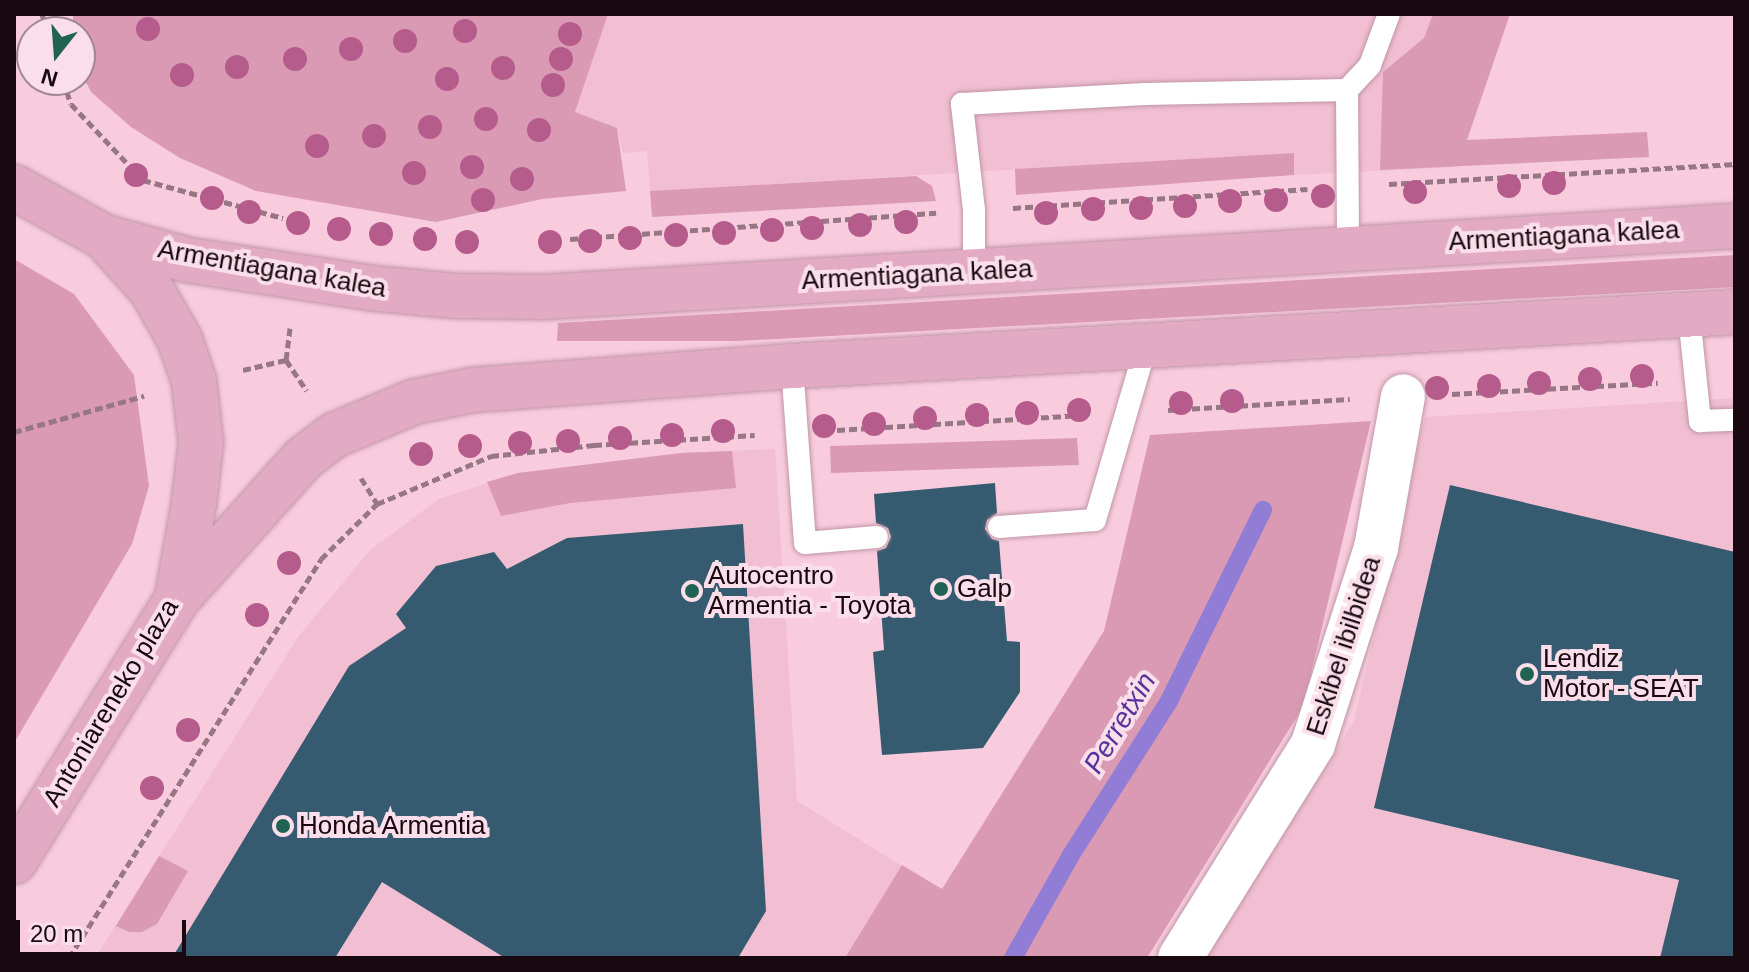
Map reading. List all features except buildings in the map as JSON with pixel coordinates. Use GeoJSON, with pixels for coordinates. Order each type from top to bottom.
{"type":"FeatureCollection","features":[{"type":"Feature","properties":{"kind":"main road","name":"Antoniareneko plaza"},"geometry":{"type":"LineString","coordinates":[[14,187],[104,237],[151,289],[180,340],[194,381],[201,442],[177,599],[14,862]]}},
{"type":"Feature","properties":{"kind":"main road","name":"Armentiagana kalea"},"geometry":{"type":"LineString","coordinates":[[104,237],[188,260],[297,278],[457,296],[543,297],[1735,226]]}},
{"type":"Feature","properties":{"kind":"main road"},"geometry":{"type":"LineString","coordinates":[[177,599],[304,458],[335,435],[413,402],[473,390],[792,366],[1735,312]]}},
{"type":"Feature","properties":{"kind":"street","name":"Eskibel ibilbidea"},"geometry":{"type":"LineString","coordinates":[[1180,958],[1313,744],[1376,548],[1403,396]]}},
{"type":"Feature","properties":{"kind":"lane"},"geometry":{"type":"LineString","coordinates":[[1348,249],[1347,90],[1370,65],[1389,14]]}},
{"type":"Feature","properties":{"kind":"lane"},"geometry":{"type":"LineString","coordinates":[[974,272],[974,210],[962,104],[1145,94],[1347,90]]}},
{"type":"Feature","properties":{"kind":"lane"},"geometry":{"type":"LineString","coordinates":[[1689,315],[1700,421],[1735,420]]}},
{"type":"Feature","properties":{"kind":"lane"},"geometry":{"type":"LineString","coordinates":[[999,527],[1095,520],[1146,346]]}},
{"type":"Feature","properties":{"kind":"lane"},"geometry":{"type":"LineString","coordinates":[[792,366],[805,543],[877,537]]}},
{"type":"Feature","properties":{"kind":"path"},"geometry":{"type":"LineString","coordinates":[[68,96],[71,104],[143,180],[223,205],[300,222],[297,278],[286,360],[377,504]]}},
{"type":"Feature","properties":{"kind":"path"},"geometry":{"type":"LineString","coordinates":[[567,239],[974,210],[1735,164]]}},
{"type":"Feature","properties":{"kind":"path"},"geometry":{"type":"LineString","coordinates":[[14,432],[135,399]]}},
{"type":"Feature","properties":{"kind":"shaded area"},"geometry":{"type":"Polygon","coordinates":[[[608,14],[1510,14],[1457,167],[1294,175],[1293,153],[650,191],[647,151],[623,153],[617,128],[575,112],[608,14]]]}},
{"type":"Feature","properties":{"kind":"shaded area"},"geometry":{"type":"Polygon","coordinates":[[[608,14],[575,112],[617,128],[626,191],[542,199],[436,222],[256,191],[180,158],[131,127],[96,96],[96,16],[73,16],[608,14]]]}},
{"type":"Feature","properties":{"kind":"shaded area"},"geometry":{"type":"Polygon","coordinates":[[[1433,14],[1510,14],[1467,140],[1647,132],[1649,157],[1380,170],[1383,72],[1424,38],[1433,14]]]}},
{"type":"Feature","properties":{"kind":"shaded area"},"geometry":{"type":"Polygon","coordinates":[[[1294,153],[1294,175],[1016,195],[1015,169],[1294,153]]]}},
{"type":"Feature","properties":{"kind":"shaded area"},"geometry":{"type":"Polygon","coordinates":[[[916,176],[932,186],[936,201],[652,217],[650,191],[916,176]]]}},
{"type":"Feature","properties":{"kind":"shaded area"},"geometry":{"type":"Polygon","coordinates":[[[1735,255],[1735,287],[738,341],[557,341],[558,323],[1735,255]]]}},
{"type":"Feature","properties":{"kind":"shaded area"},"geometry":{"type":"Polygon","coordinates":[[[14,259],[74,294],[134,375],[149,486],[132,544],[14,743],[14,259]]]}},
{"type":"Feature","properties":{"kind":"shaded area"},"geometry":{"type":"Polygon","coordinates":[[[1735,398],[1735,958],[1205,958],[1354,721],[1425,417],[1735,398]]]}},
{"type":"Feature","properties":{"kind":"shaded area"},"geometry":{"type":"Polygon","coordinates":[[[1371,421],[1303,707],[1147,958],[845,958],[902,865],[942,889],[1104,631],[1150,435],[1371,421]]]}},
{"type":"Feature","properties":{"kind":"shaded area"},"geometry":{"type":"Polygon","coordinates":[[[1077,438],[1079,465],[831,473],[830,446],[1077,438]]]}},
{"type":"Feature","properties":{"kind":"shaded area"},"geometry":{"type":"Polygon","coordinates":[[[775,449],[797,801],[941,890],[899,958],[95,958],[298,637],[369,551],[439,499],[518,473],[681,453],[775,449]]]}},
{"type":"Feature","properties":{"kind":"shaded area"},"geometry":{"type":"Polygon","coordinates":[[[732,451],[736,488],[570,503],[501,516],[487,482],[518,473],[681,453],[732,451]]]}},
{"type":"Feature","properties":{"kind":"shaded area"},"geometry":{"type":"Polygon","coordinates":[[[159,856],[188,871],[157,924],[142,932],[129,932],[116,926],[159,856]]]}},
{"type":"Feature","properties":{"kind":"waterway","name":"Perretxin"},"geometry":{"type":"LineString","coordinates":[[1013,958],[1071,855],[1169,701],[1263,510]]}},
{"type":"Feature","properties":{"kind":"place","name":"Galp"},"geometry":{"type":"Point","coordinates":[941,589]}},
{"type":"Feature","properties":{"kind":"place","name":"Autocentro Armentia - Toyota"},"geometry":{"type":"Point","coordinates":[692,591]}},
{"type":"Feature","properties":{"kind":"place","name":"Lendiz Motor - SEAT"},"geometry":{"type":"Point","coordinates":[1527,674]}},
{"type":"Feature","properties":{"kind":"place","name":"Honda Armentia"},"geometry":{"type":"Point","coordinates":[283,826]}}]}
